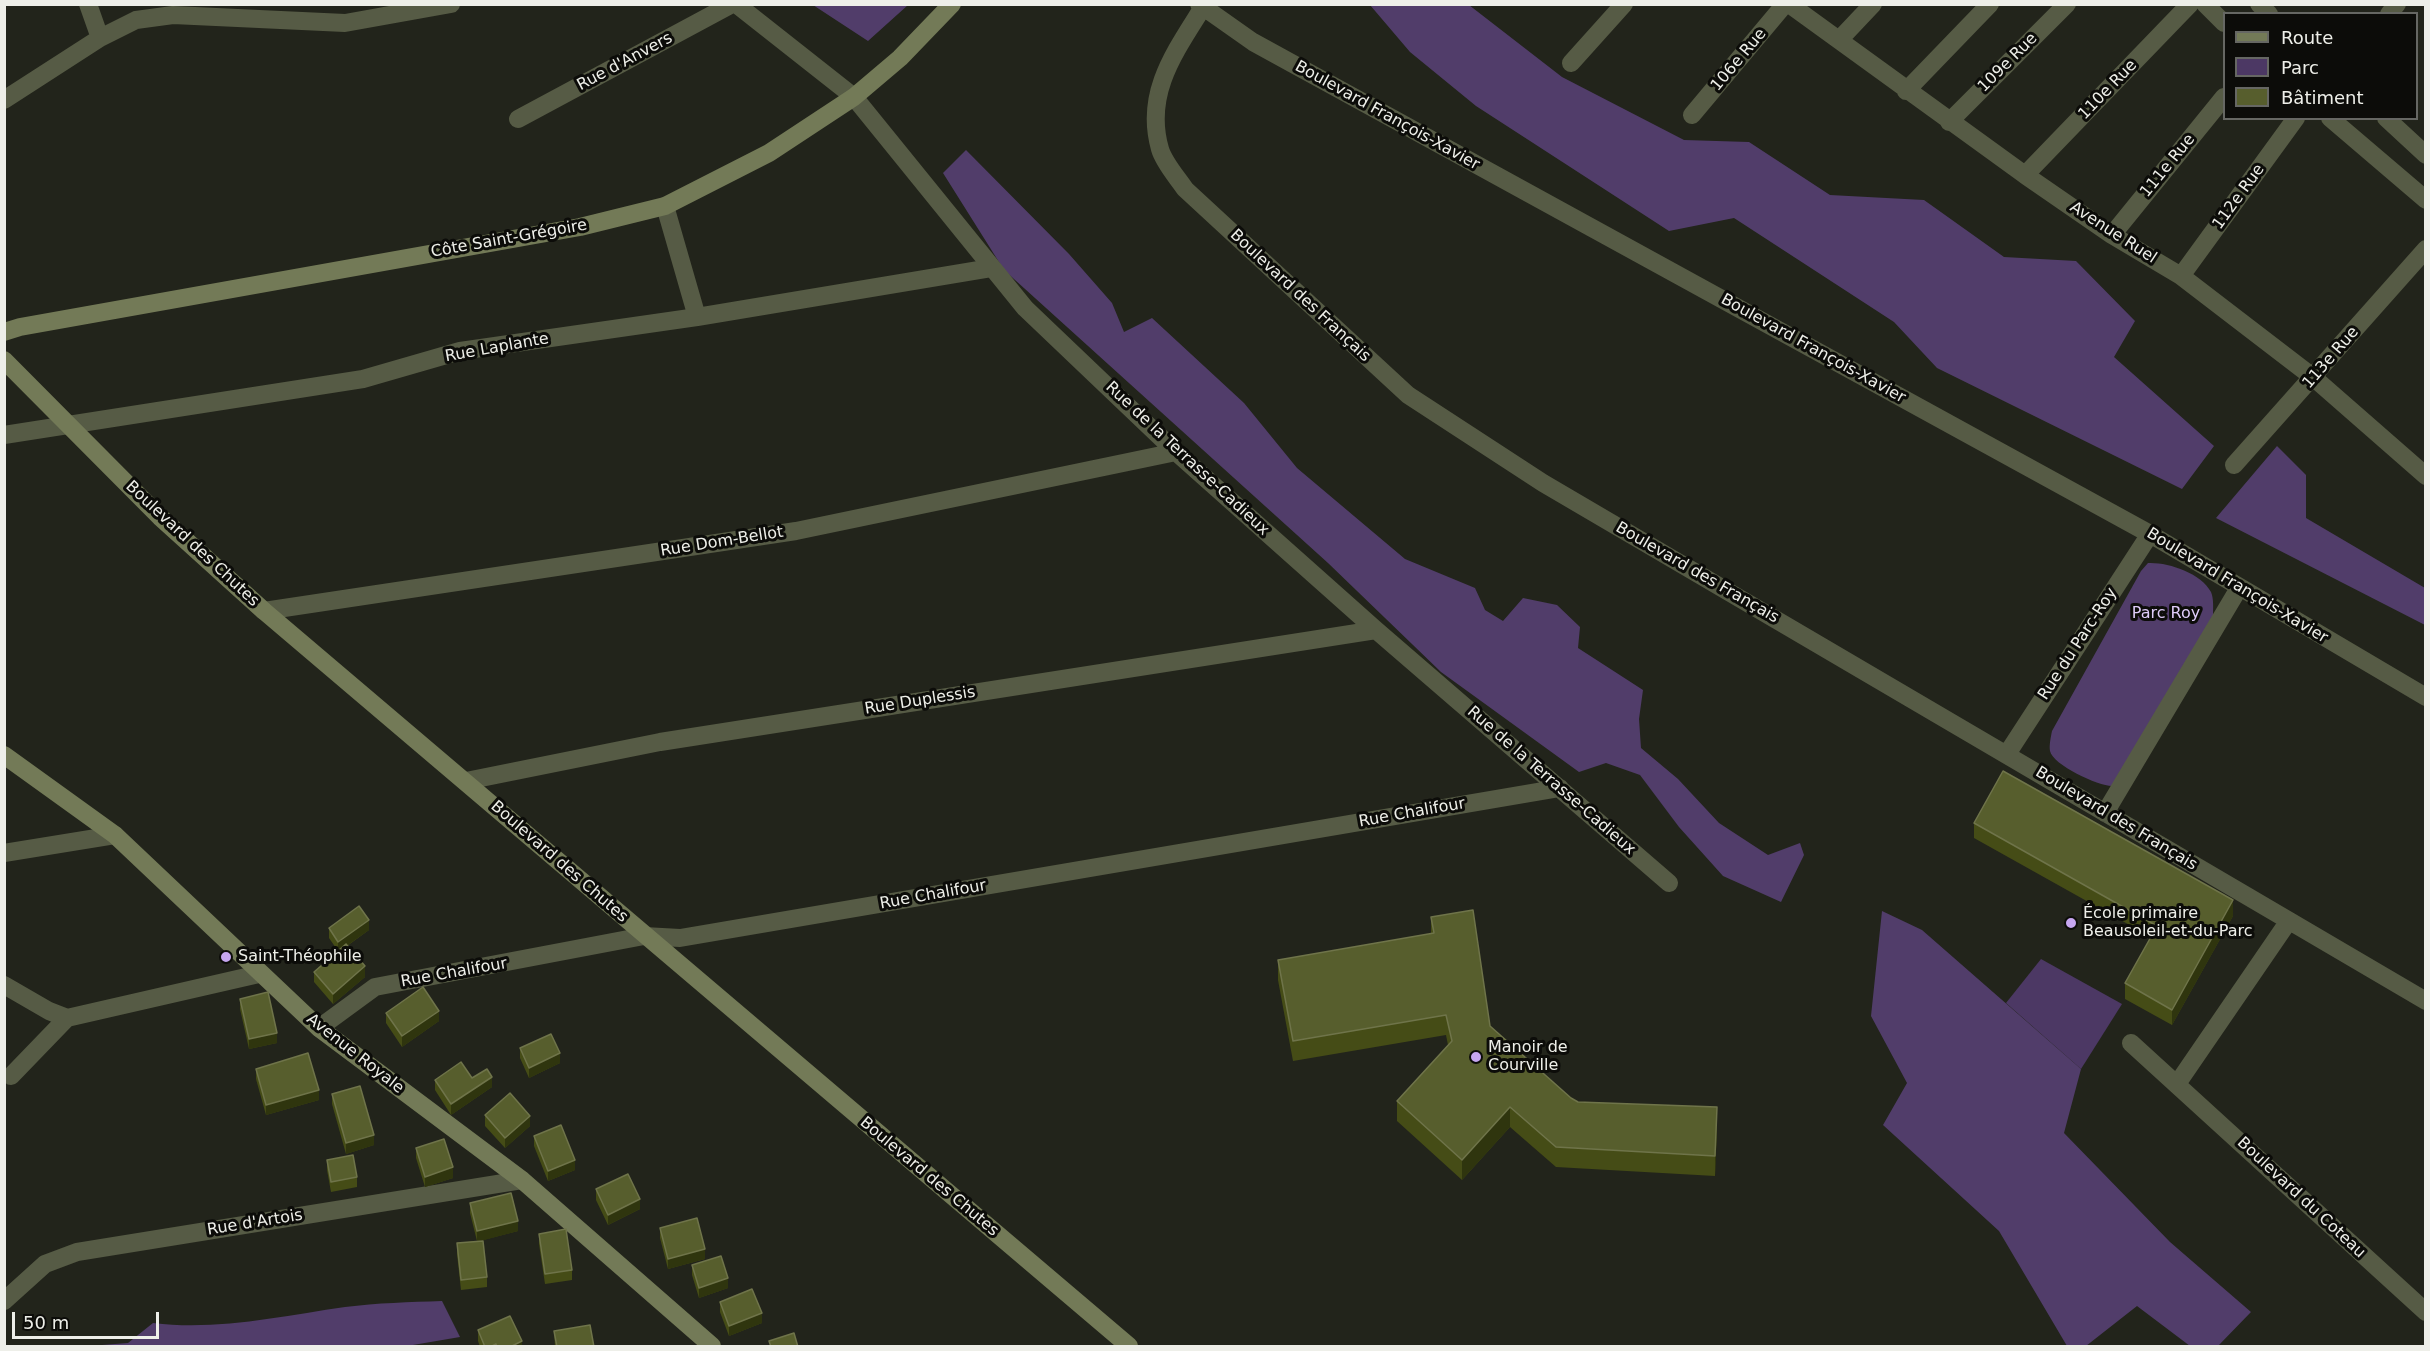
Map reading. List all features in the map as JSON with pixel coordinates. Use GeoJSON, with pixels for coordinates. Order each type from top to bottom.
{"type":"FeatureCollection","features":[{"type":"Feature","properties":{"kind":"street"},"geometry":{"type":"LineString","coordinates":[[88,4],[100,38]]}},
{"type":"Feature","properties":{"kind":"street"},"geometry":{"type":"LineString","coordinates":[[4,100],[100,38],[136,20],[173,15],[345,23],[451,4]]}},
{"type":"Feature","properties":{"kind":"street","name":"Rue de la Terrasse-Cadieux"},"geometry":{"type":"LineString","coordinates":[[734,4],[854,97],[1025,308],[1176,452],[1376,630],[1669,883]]}},
{"type":"Feature","properties":{"kind":"street","name":"Rue d'Anvers"},"geometry":{"type":"LineString","coordinates":[[518,119],[734,4]]}},
{"type":"Feature","properties":{"kind":"street","name":"Côte Saint-Grégoire"},"geometry":{"type":"LineString","coordinates":[[4,332],[20,327],[580,227],[665,207],[769,153],[854,97],[900,58],[952,4]]}},
{"type":"Feature","properties":{"kind":"street"},"geometry":{"type":"LineString","coordinates":[[1571,63],[1623,4]]}},
{"type":"Feature","properties":{"kind":"street","name":"Avenue Ruel"},"geometry":{"type":"LineString","coordinates":[[1787,4],[2025,176],[2112,235],[2181,276],[2314,378],[2426,476]]}},
{"type":"Feature","properties":{"kind":"street","name":"106e Rue"},"geometry":{"type":"LineString","coordinates":[[1692,115],[1787,4]]}},
{"type":"Feature","properties":{"kind":"street"},"geometry":{"type":"LineString","coordinates":[[1839,40],[1873,4]]}},
{"type":"Feature","properties":{"kind":"street"},"geometry":{"type":"LineString","coordinates":[[1906,91],[1990,4]]}},
{"type":"Feature","properties":{"kind":"street","name":"109e Rue"},"geometry":{"type":"LineString","coordinates":[[1948,122],[2067,4]]}},
{"type":"Feature","properties":{"kind":"street","name":"110e Rue"},"geometry":{"type":"LineString","coordinates":[[2025,176],[2190,4]]}},
{"type":"Feature","properties":{"kind":"street"},"geometry":{"type":"LineString","coordinates":[[2205,4],[2223,22]]}},
{"type":"Feature","properties":{"kind":"street","name":"Boulevard François-Xavier"},"geometry":{"type":"LineString","coordinates":[[1201,6],[1253,42],[2150,534],[2426,697]]}},
{"type":"Feature","properties":{"kind":"street","name":"Boulevard des Français"},"geometry":{"type":"LineString","coordinates":[[1201,6],[1165,68],[1155,113],[1160,151],[1185,189],[1193,197],[1408,395],[1543,483],[2426,1001]]}},
{"type":"Feature","properties":{"kind":"street","name":"111e Rue"},"geometry":{"type":"LineString","coordinates":[[2112,235],[2223,99]]}},
{"type":"Feature","properties":{"kind":"street","name":"112e Rue"},"geometry":{"type":"LineString","coordinates":[[2181,276],[2295,120]]}},
{"type":"Feature","properties":{"kind":"street"},"geometry":{"type":"LineString","coordinates":[[2332,120],[2426,200]]}},
{"type":"Feature","properties":{"kind":"street"},"geometry":{"type":"LineString","coordinates":[[2388,120],[2426,154]]}},
{"type":"Feature","properties":{"kind":"street"},"geometry":{"type":"LineString","coordinates":[[665,207],[697,318]]}},
{"type":"Feature","properties":{"kind":"street","name":"113e Rue"},"geometry":{"type":"LineString","coordinates":[[2234,465],[2314,378],[2426,249]]}},
{"type":"Feature","properties":{"kind":"street","name":"Rue Laplante"},"geometry":{"type":"LineString","coordinates":[[4,435],[363,379],[460,351],[697,318],[991,268]]}},
{"type":"Feature","properties":{"kind":"street","name":"Boulevard des Chutes"},"geometry":{"type":"LineString","coordinates":[[4,360],[160,517],[264,611],[1129,1347]]}},
{"type":"Feature","properties":{"kind":"street","name":"Rue Dom-Bellot"},"geometry":{"type":"LineString","coordinates":[[264,611],[796,531],[1176,452]]}},
{"type":"Feature","properties":{"kind":"street","name":"Rue du Parc-Roy"},"geometry":{"type":"LineString","coordinates":[[2007,754],[2150,534]]}},
{"type":"Feature","properties":{"kind":"street"},"geometry":{"type":"LineString","coordinates":[[2105,813],[2239,588]]}},
{"type":"Feature","properties":{"kind":"street","name":"Rue Duplessis"},"geometry":{"type":"LineString","coordinates":[[466,782],[660,742],[1376,630]]}},
{"type":"Feature","properties":{"kind":"street","name":"Avenue Royale"},"geometry":{"type":"LineString","coordinates":[[4,755],[115,835],[259,974],[319,1028],[522,1180],[712,1347]]}},
{"type":"Feature","properties":{"kind":"street","name":"Rue Chalifour"},"geometry":{"type":"LineString","coordinates":[[319,1028],[375,987],[644,936],[680,938],[1560,788]]}},
{"type":"Feature","properties":{"kind":"street"},"geometry":{"type":"LineString","coordinates":[[4,853],[115,835]]}},
{"type":"Feature","properties":{"kind":"street"},"geometry":{"type":"LineString","coordinates":[[2177,1084],[2288,922]]}},
{"type":"Feature","properties":{"kind":"street"},"geometry":{"type":"LineString","coordinates":[[10,1076],[67,1018],[259,974]]}},
{"type":"Feature","properties":{"kind":"street"},"geometry":{"type":"LineString","coordinates":[[4,986],[49,1011],[67,1018]]}},
{"type":"Feature","properties":{"kind":"street","name":"Boulevard du Coteau"},"geometry":{"type":"LineString","coordinates":[[2131,1044],[2426,1312]]}},
{"type":"Feature","properties":{"kind":"street","name":"Rue d'Artois"},"geometry":{"type":"LineString","coordinates":[[6,1306],[24,1282],[45,1264],[77,1252],[522,1180]]}},
{"type":"Feature","properties":{"kind":"green space"},"geometry":{"type":"Polygon","coordinates":[[[813,5],[908,5],[868,41],[813,5]]]}},
{"type":"Feature","properties":{"kind":"green space"},"geometry":{"type":"Polygon","coordinates":[[[1370,5],[1469,5],[1562,77],[1684,140],[1749,142],[1830,195],[1924,200],[2004,257],[2076,261],[2135,321],[2114,357],[2214,446],[2182,489],[1937,368],[1894,322],[1734,218],[1669,231],[1476,106],[1410,52],[1370,5]]]}},
{"type":"Feature","properties":{"kind":"green space"},"geometry":{"type":"Polygon","coordinates":[[[966,150],[1069,254],[1112,303],[1124,332],[1152,318],[1244,403],[1297,468],[1405,559],[1475,588],[1485,610],[1503,621],[1523,598],[1557,605],[1580,627],[1578,648],[1643,690],[1639,719],[1641,748],[1678,779],[1719,823],[1768,855],[1800,843],[1804,855],[1781,902],[1723,876],[1679,827],[1640,775],[1606,763],[1579,772],[1441,672],[1328,563],[1004,270],[943,173],[966,150]]]}},
{"type":"Feature","properties":{"kind":"green space"},"geometry":{"type":"Polygon","coordinates":[[[2277,446],[2306,475],[2306,518],[2425,588],[2425,625],[2216,518],[2277,446]]]}},
{"type":"Feature","properties":{"kind":"green space","name":"Parc Roy"},"geometry":{"type":"Polygon","coordinates":[[[2148,563],[2165,564],[2200,579],[2211,592],[2213,616],[2112,786],[2105,785],[2077,774],[2053,757],[2050,751],[2051,735],[2141,571],[2148,563]]]}},
{"type":"Feature","properties":{"kind":"green space"},"geometry":{"type":"Polygon","coordinates":[[[1882,911],[1922,930],[2081,1069],[2064,1133],[2170,1242],[2251,1312],[2218,1346],[2190,1346],[2137,1306],[2086,1346],[2067,1346],[1999,1231],[1883,1125],[1907,1083],[1871,1016],[1882,911]]]}},
{"type":"Feature","properties":{"kind":"green space"},"geometry":{"type":"Polygon","coordinates":[[[2041,959],[2122,1004],[2081,1069],[2006,1003],[2041,959]]]}},
{"type":"Feature","properties":{"kind":"green space"},"geometry":{"type":"Polygon","coordinates":[[[442,1301],[460,1337],[407,1346],[89,1346],[128,1343],[153,1323],[225,1324],[357,1306],[442,1301]]]}},
{"type":"Feature","properties":{"kind":"building"},"geometry":{"type":"Polygon","coordinates":[[[2003,771],[2233,900],[2172,1010],[2125,983],[2157,926],[1974,823],[2003,771]]]}},
{"type":"Feature","properties":{"kind":"building"},"geometry":{"type":"Polygon","coordinates":[[[359,906],[369,920],[338,942],[329,928],[359,906]]]}},
{"type":"Feature","properties":{"kind":"building","name":"Manoir de Courville"},"geometry":{"type":"Polygon","coordinates":[[[1473,910],[1490,1026],[1578,1102],[1717,1107],[1715,1156],[1556,1147],[1510,1107],[1462,1160],[1397,1101],[1452,1041],[1446,1015],[1293,1041],[1278,960],[1434,933],[1431,917],[1473,910]]]}},
{"type":"Feature","properties":{"kind":"building"},"geometry":{"type":"Polygon","coordinates":[[[346,944],[365,966],[333,994],[314,972],[346,944]]]}},
{"type":"Feature","properties":{"kind":"building"},"geometry":{"type":"Polygon","coordinates":[[[423,987],[439,1011],[402,1036],[386,1013],[423,987]]]}},
{"type":"Feature","properties":{"kind":"building"},"geometry":{"type":"Polygon","coordinates":[[[268,992],[277,1033],[249,1039],[240,999],[268,992]]]}},
{"type":"Feature","properties":{"kind":"building"},"geometry":{"type":"Polygon","coordinates":[[[551,1034],[560,1053],[529,1068],[520,1048],[551,1034]]]}},
{"type":"Feature","properties":{"kind":"building"},"geometry":{"type":"Polygon","coordinates":[[[308,1053],[319,1090],[266,1105],[256,1069],[308,1053]]]}},
{"type":"Feature","properties":{"kind":"building"},"geometry":{"type":"Polygon","coordinates":[[[461,1062],[472,1078],[487,1069],[492,1077],[451,1104],[435,1080],[461,1062]]]}},
{"type":"Feature","properties":{"kind":"building"},"geometry":{"type":"Polygon","coordinates":[[[360,1086],[374,1135],[346,1143],[332,1094],[360,1086]]]}},
{"type":"Feature","properties":{"kind":"building"},"geometry":{"type":"Polygon","coordinates":[[[510,1093],[530,1116],[505,1138],[485,1115],[510,1093]]]}},
{"type":"Feature","properties":{"kind":"building"},"geometry":{"type":"Polygon","coordinates":[[[561,1125],[575,1160],[548,1171],[534,1136],[561,1125]]]}},
{"type":"Feature","properties":{"kind":"building"},"geometry":{"type":"Polygon","coordinates":[[[444,1139],[453,1167],[425,1177],[416,1148],[444,1139]]]}},
{"type":"Feature","properties":{"kind":"building"},"geometry":{"type":"Polygon","coordinates":[[[353,1155],[357,1177],[331,1182],[327,1160],[353,1155]]]}},
{"type":"Feature","properties":{"kind":"building"},"geometry":{"type":"Polygon","coordinates":[[[628,1174],[640,1199],[608,1215],[596,1189],[628,1174]]]}},
{"type":"Feature","properties":{"kind":"building"},"geometry":{"type":"Polygon","coordinates":[[[511,1193],[518,1221],[477,1231],[470,1203],[511,1193]]]}},
{"type":"Feature","properties":{"kind":"building"},"geometry":{"type":"Polygon","coordinates":[[[697,1218],[705,1249],[668,1259],[660,1228],[697,1218]]]}},
{"type":"Feature","properties":{"kind":"building"},"geometry":{"type":"Polygon","coordinates":[[[566,1229],[572,1270],[545,1274],[539,1234],[566,1229]]]}},
{"type":"Feature","properties":{"kind":"building"},"geometry":{"type":"Polygon","coordinates":[[[483,1241],[487,1277],[461,1280],[457,1243],[483,1241]]]}},
{"type":"Feature","properties":{"kind":"building"},"geometry":{"type":"Polygon","coordinates":[[[721,1256],[728,1278],[699,1288],[692,1265],[721,1256]]]}},
{"type":"Feature","properties":{"kind":"building"},"geometry":{"type":"Polygon","coordinates":[[[752,1289],[762,1313],[729,1326],[720,1302],[752,1289]]]}},
{"type":"Feature","properties":{"kind":"building"},"geometry":{"type":"Polygon","coordinates":[[[510,1316],[522,1341],[510,1347],[497,1347],[496,1344],[485,1347],[478,1330],[510,1316]]]}},
{"type":"Feature","properties":{"kind":"building"},"geometry":{"type":"Polygon","coordinates":[[[590,1325],[594,1347],[557,1347],[554,1331],[590,1325]]]}},
{"type":"Feature","properties":{"kind":"building"},"geometry":{"type":"Polygon","coordinates":[[[794,1333],[798,1347],[771,1347],[769,1341],[794,1333]]]}},
{"type":"Feature","properties":{"kind":"place","name":"École primaire Beausoleil-et-du-Parc"},"geometry":{"type":"Point","coordinates":[2071,923]}},
{"type":"Feature","properties":{"kind":"place","name":"Saint-Théophile"},"geometry":{"type":"Point","coordinates":[226,957]}},
{"type":"Feature","properties":{"kind":"place","name":"Manoir de Courville"},"geometry":{"type":"Point","coordinates":[1476,1057]}}]}
